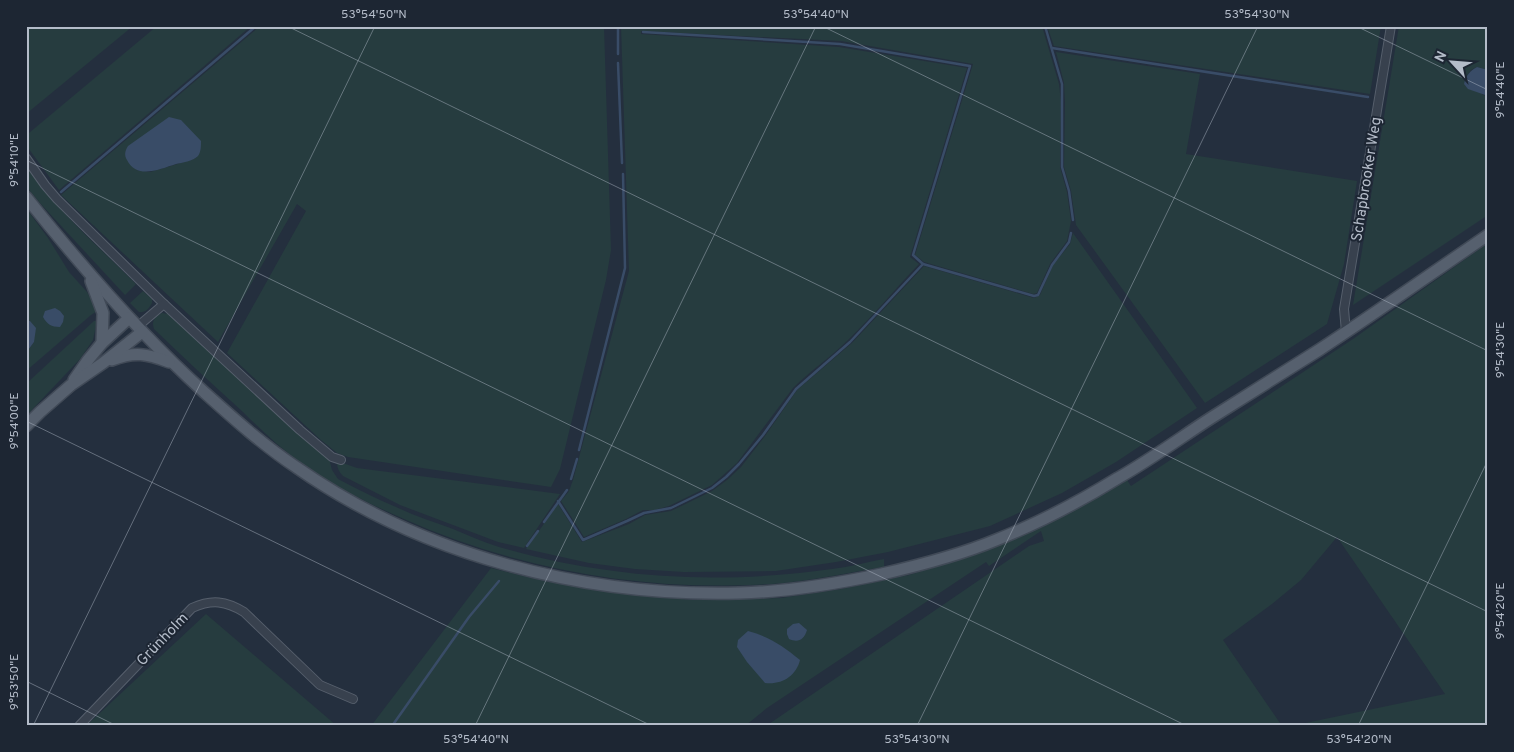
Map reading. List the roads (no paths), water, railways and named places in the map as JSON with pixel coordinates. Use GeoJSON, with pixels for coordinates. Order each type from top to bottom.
{"type":"FeatureCollection","features":[{"type":"Feature","properties":{"kind":"main road"},"geometry":{"type":"LineString","coordinates":[[26,197],[88,273],[173,363],[264,444],[338,494],[426,537],[502,563],[586,583],[687,592],[739,593],[813,586],[858,579],[948,558],[996,540],[1061,511],[1120,477],[1346,332],[1488,235]]}},
{"type":"Feature","properties":{"kind":"main road"},"geometry":{"type":"LineString","coordinates":[[88,273],[103,313],[102,343]]}},
{"type":"Feature","properties":{"kind":"main road"},"geometry":{"type":"LineString","coordinates":[[71,385],[102,343],[129,318]]}},
{"type":"Feature","properties":{"kind":"main road"},"geometry":{"type":"LineString","coordinates":[[26,426],[71,385],[103,363],[140,329]]}},
{"type":"Feature","properties":{"kind":"main road"},"geometry":{"type":"LineString","coordinates":[[103,363],[134,353],[173,363]]}},
{"type":"Feature","properties":{"kind":"street","name":"Schapbrooker Weg"},"geometry":{"type":"LineString","coordinates":[[1346,332],[1344,309],[1391,26]]}},
{"type":"Feature","properties":{"kind":"street"},"geometry":{"type":"LineString","coordinates":[[26,158],[57,199],[164,304],[300,430],[332,457],[341,460]]}},
{"type":"Feature","properties":{"kind":"street"},"geometry":{"type":"LineString","coordinates":[[140,329],[164,304]]}},
{"type":"Feature","properties":{"kind":"street","name":"Grünholm"},"geometry":{"type":"LineString","coordinates":[[79,726],[192,608],[210,602],[219,602],[233,606],[244,612],[320,685],[353,699]]}},
{"type":"Feature","properties":{"kind":"water"},"geometry":{"type":"Polygon","coordinates":[[[1477,67],[1488,70],[1488,96],[1468,89],[1464,84],[1472,70],[1477,67]]]}},
{"type":"Feature","properties":{"kind":"water"},"geometry":{"type":"Polygon","coordinates":[[[169,117],[181,120],[201,141],[198,156],[187,162],[156,170],[143,171],[131,166],[125,156],[128,146],[169,117]]]}},
{"type":"Feature","properties":{"kind":"water"},"geometry":{"type":"Polygon","coordinates":[[[55,308],[64,316],[60,327],[50,325],[43,317],[45,311],[55,308]]]}},
{"type":"Feature","properties":{"kind":"water"},"geometry":{"type":"Polygon","coordinates":[[[26,320],[30,321],[36,328],[34,342],[26,353],[26,320]]]}},
{"type":"Feature","properties":{"kind":"water"},"geometry":{"type":"Polygon","coordinates":[[[799,623],[807,630],[804,636],[798,641],[789,639],[787,629],[793,624],[799,623]]]}},
{"type":"Feature","properties":{"kind":"water"},"geometry":{"type":"Polygon","coordinates":[[[748,631],[776,642],[800,660],[792,675],[782,681],[765,683],[737,647],[738,640],[748,631]]]}},
{"type":"Feature","properties":{"kind":"waterway"},"geometry":{"type":"LineString","coordinates":[[61,192],[256,26]]}},
{"type":"Feature","properties":{"kind":"waterway"},"geometry":{"type":"LineString","coordinates":[[618,26],[618,54]]}},
{"type":"Feature","properties":{"kind":"waterway"},"geometry":{"type":"LineString","coordinates":[[1045,26],[1062,84],[1062,167],[1069,191],[1073,220]]}},
{"type":"Feature","properties":{"kind":"waterway"},"geometry":{"type":"LineString","coordinates":[[643,32],[840,44],[970,66],[913,255],[923,264]]}},
{"type":"Feature","properties":{"kind":"waterway"},"geometry":{"type":"LineString","coordinates":[[1052,48],[1368,97]]}},
{"type":"Feature","properties":{"kind":"waterway"},"geometry":{"type":"LineString","coordinates":[[618,63],[622,163]]}},
{"type":"Feature","properties":{"kind":"waterway"},"geometry":{"type":"LineString","coordinates":[[579,450],[625,268],[623,174]]}},
{"type":"Feature","properties":{"kind":"waterway"},"geometry":{"type":"LineString","coordinates":[[558,501],[583,540],[644,513],[671,508],[712,488],[739,464],[763,435],[796,389],[850,342],[923,264],[1034,296],[1038,295],[1052,265],[1069,242],[1071,233]]}},
{"type":"Feature","properties":{"kind":"waterway"},"geometry":{"type":"LineString","coordinates":[[571,479],[577,459]]}},
{"type":"Feature","properties":{"kind":"waterway"},"geometry":{"type":"LineString","coordinates":[[544,522],[567,490]]}},
{"type":"Feature","properties":{"kind":"waterway"},"geometry":{"type":"LineString","coordinates":[[527,546],[538,531]]}},
{"type":"Feature","properties":{"kind":"waterway"},"geometry":{"type":"LineString","coordinates":[[392,726],[469,617],[499,581]]}}]}
